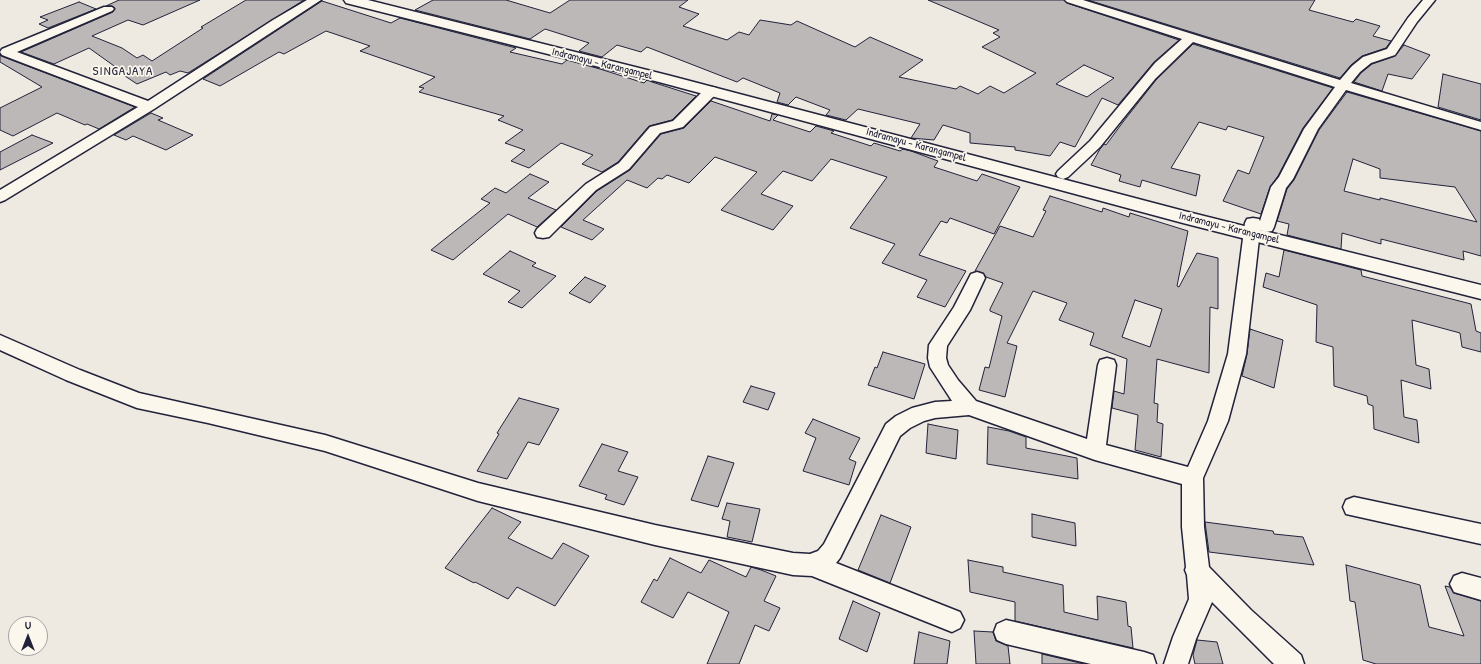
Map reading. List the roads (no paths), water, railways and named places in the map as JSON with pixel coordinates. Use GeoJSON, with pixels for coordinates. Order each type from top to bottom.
{"type":"FeatureCollection","features":[{"type":"Feature","properties":{"kind":"main road","name":"Indramayu - Karangampel"},"geometry":{"type":"LineString","coordinates":[[351,0],[893,134],[1063,174],[1481,292]]}},
{"type":"Feature","properties":{"kind":"main road","name":"Indramayu - Karangampel"},"geometry":{"type":"LineString","coordinates":[[379,0],[708,88]]}},
{"type":"Feature","properties":{"kind":"main road","name":"Indramayu - Karangampel"},"geometry":{"type":"LineString","coordinates":[[893,134],[1182,217],[1257,228],[1481,280]]}},
{"type":"Feature","properties":{"kind":"street"},"geometry":{"type":"LineString","coordinates":[[108,0],[96,5],[108,9],[6,52],[149,106]]}},
{"type":"Feature","properties":{"kind":"street"},"geometry":{"type":"LineString","coordinates":[[0,197],[149,106],[277,22],[315,0]]}},
{"type":"Feature","properties":{"kind":"street"},"geometry":{"type":"LineString","coordinates":[[1071,0],[1190,38],[1481,126]]}},
{"type":"Feature","properties":{"kind":"street"},"geometry":{"type":"LineString","coordinates":[[1176,664],[1185,637],[1201,599],[1196,570],[1192,527],[1193,478],[1218,421],[1237,354],[1257,228],[1276,192],[1286,179],[1311,129],[1343,85],[1356,69],[1368,60],[1391,52],[1412,20],[1429,0]]}},
{"type":"Feature","properties":{"kind":"street"},"geometry":{"type":"LineString","coordinates":[[1063,174],[1095,144],[1159,66],[1190,38]]}},
{"type":"Feature","properties":{"kind":"street"},"geometry":{"type":"LineString","coordinates":[[543,233],[591,187],[624,166],[655,130],[678,124],[708,88]]}},
{"type":"Feature","properties":{"kind":"street"},"geometry":{"type":"LineString","coordinates":[[969,407],[939,367],[937,358],[938,345],[961,310],[976,278]]}},
{"type":"Feature","properties":{"kind":"street"},"geometry":{"type":"LineString","coordinates":[[0,342],[73,375],[137,400],[208,415],[324,444],[478,492],[670,538],[793,564],[812,565],[952,620]]}},
{"type":"Feature","properties":{"kind":"street"},"geometry":{"type":"LineString","coordinates":[[1095,451],[1107,365]]}},
{"type":"Feature","properties":{"kind":"street"},"geometry":{"type":"LineString","coordinates":[[812,565],[826,558],[832,551],[893,430],[903,422],[920,414],[935,410],[969,407],[1095,451],[1193,478]]}},
{"type":"Feature","properties":{"kind":"street"},"geometry":{"type":"LineString","coordinates":[[1354,507],[1481,534]]}},
{"type":"Feature","properties":{"kind":"street"},"geometry":{"type":"LineString","coordinates":[[1196,570],[1243,618],[1292,664]]}},
{"type":"Feature","properties":{"kind":"street"},"geometry":{"type":"LineString","coordinates":[[1006,632],[1144,664]]}},
{"type":"Feature","properties":{"kind":"district","name":"SINGAJAYA"},"geometry":{"type":"Point","coordinates":[123,72]}}]}
